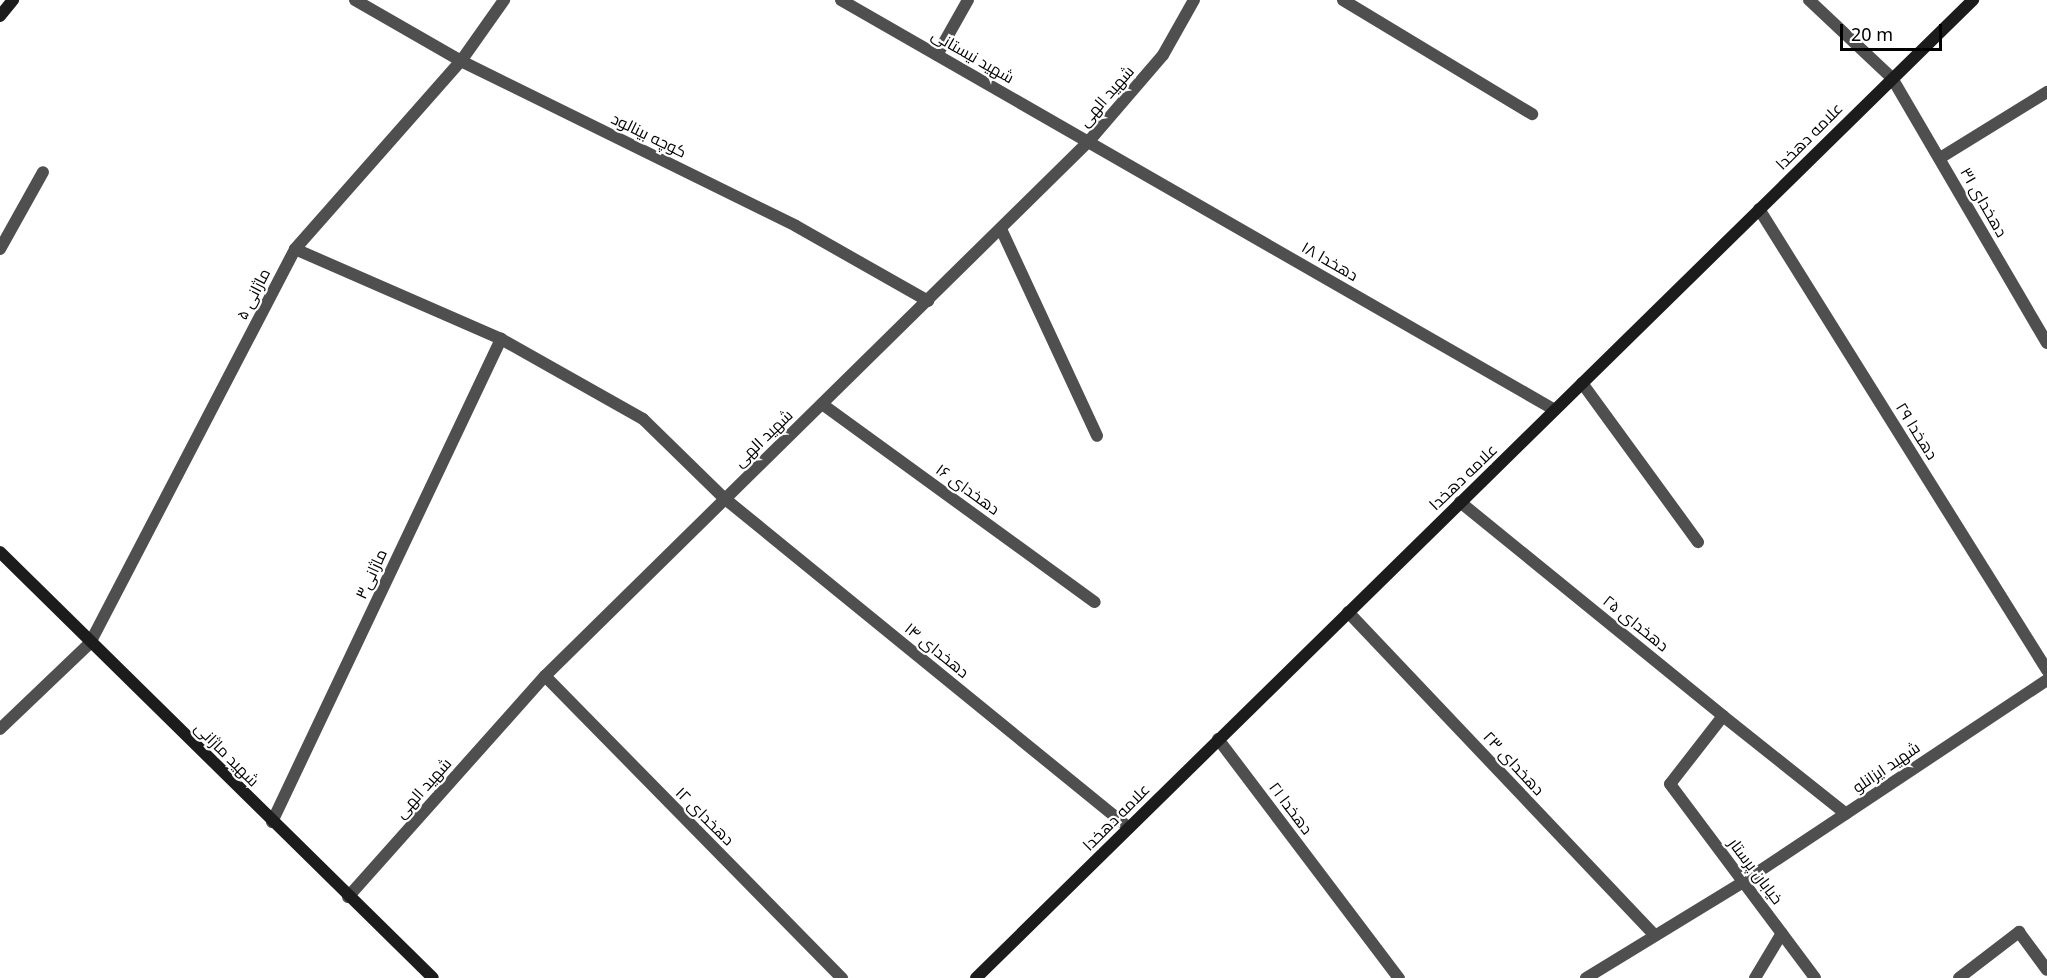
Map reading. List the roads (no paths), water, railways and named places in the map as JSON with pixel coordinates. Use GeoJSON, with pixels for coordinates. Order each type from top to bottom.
{"type":"FeatureCollection","features":[{"type":"Feature","properties":{"kind":"street"},"geometry":{"type":"LineString","coordinates":[[0,15],[13,0]]}},
{"type":"Feature","properties":{"kind":"street","name":"کوچه بینالود"},"geometry":{"type":"LineString","coordinates":[[355,0],[460,61],[796,226],[928,301]]}},
{"type":"Feature","properties":{"kind":"street","name":"۵ ماژانی"},"geometry":{"type":"LineString","coordinates":[[0,729],[90,643],[295,249],[460,61],[504,0]]}},
{"type":"Feature","properties":{"kind":"street","name":"شهید نیستانی"},"geometry":{"type":"LineString","coordinates":[[841,0],[1089,141]]}},
{"type":"Feature","properties":{"kind":"street"},"geometry":{"type":"LineString","coordinates":[[937,54],[968,0]]}},
{"type":"Feature","properties":{"kind":"street","name":"شهید الهی"},"geometry":{"type":"LineString","coordinates":[[348,897],[545,676],[1089,141],[1163,55],[1194,0]]}},
{"type":"Feature","properties":{"kind":"street"},"geometry":{"type":"LineString","coordinates":[[1343,0],[1532,114]]}},
{"type":"Feature","properties":{"kind":"street","name":"دهخدای ۳۱"},"geometry":{"type":"LineString","coordinates":[[1809,0],[1892,78],[2047,343]]}},
{"type":"Feature","properties":{"kind":"street","name":"علامه دهخدا"},"geometry":{"type":"LineString","coordinates":[[976,978],[1973,0]]}},
{"type":"Feature","properties":{"kind":"street"},"geometry":{"type":"LineString","coordinates":[[1940,158],[2047,92]]}},
{"type":"Feature","properties":{"kind":"street","name":"دهخدا ۱۸"},"geometry":{"type":"LineString","coordinates":[[1089,141],[1555,410]]}},
{"type":"Feature","properties":{"kind":"street"},"geometry":{"type":"LineString","coordinates":[[0,249],[43,172]]}},
{"type":"Feature","properties":{"kind":"street","name":"دهخدا ۲۹"},"geometry":{"type":"LineString","coordinates":[[1759,209],[2047,670]]}},
{"type":"Feature","properties":{"kind":"street"},"geometry":{"type":"LineString","coordinates":[[1001,229],[1097,436]]}},
{"type":"Feature","properties":{"kind":"street","name":"دهخدای ۱۴"},"geometry":{"type":"LineString","coordinates":[[295,249],[501,339],[643,419],[724,498],[1129,828]]}},
{"type":"Feature","properties":{"kind":"street","name":"ماژانی۳"},"geometry":{"type":"LineString","coordinates":[[272,822],[501,339]]}},
{"type":"Feature","properties":{"kind":"street"},"geometry":{"type":"LineString","coordinates":[[1582,383],[1698,542]]}},
{"type":"Feature","properties":{"kind":"street","name":"دهخدای ۱۶"},"geometry":{"type":"LineString","coordinates":[[822,404],[1095,602]]}},
{"type":"Feature","properties":{"kind":"street","name":"دهخدای ۲۵"},"geometry":{"type":"LineString","coordinates":[[1460,502],[1846,814]]}},
{"type":"Feature","properties":{"kind":"street","name":"شهید ماژانی"},"geometry":{"type":"LineString","coordinates":[[0,552],[348,897],[433,978]]}},
{"type":"Feature","properties":{"kind":"street","name":"دهخدای ۲۳"},"geometry":{"type":"LineString","coordinates":[[1348,612],[1655,936]]}},
{"type":"Feature","properties":{"kind":"street","name":"دهخدای ۱۲"},"geometry":{"type":"LineString","coordinates":[[545,676],[842,978]]}},
{"type":"Feature","properties":{"kind":"street","name":"شهید ایزانلو"},"geometry":{"type":"LineString","coordinates":[[1586,978],[1743,882],[2047,680]]}},
{"type":"Feature","properties":{"kind":"street","name":"خیابان پرستار"},"geometry":{"type":"LineString","coordinates":[[1724,716],[1670,784],[1815,978]]}},
{"type":"Feature","properties":{"kind":"street","name":"دهخدا ۲۱"},"geometry":{"type":"LineString","coordinates":[[1218,739],[1399,978]]}},
{"type":"Feature","properties":{"kind":"street"},"geometry":{"type":"LineString","coordinates":[[1959,978],[2019,932],[2047,970]]}},
{"type":"Feature","properties":{"kind":"street"},"geometry":{"type":"LineString","coordinates":[[1755,978],[1782,933]]}}]}
